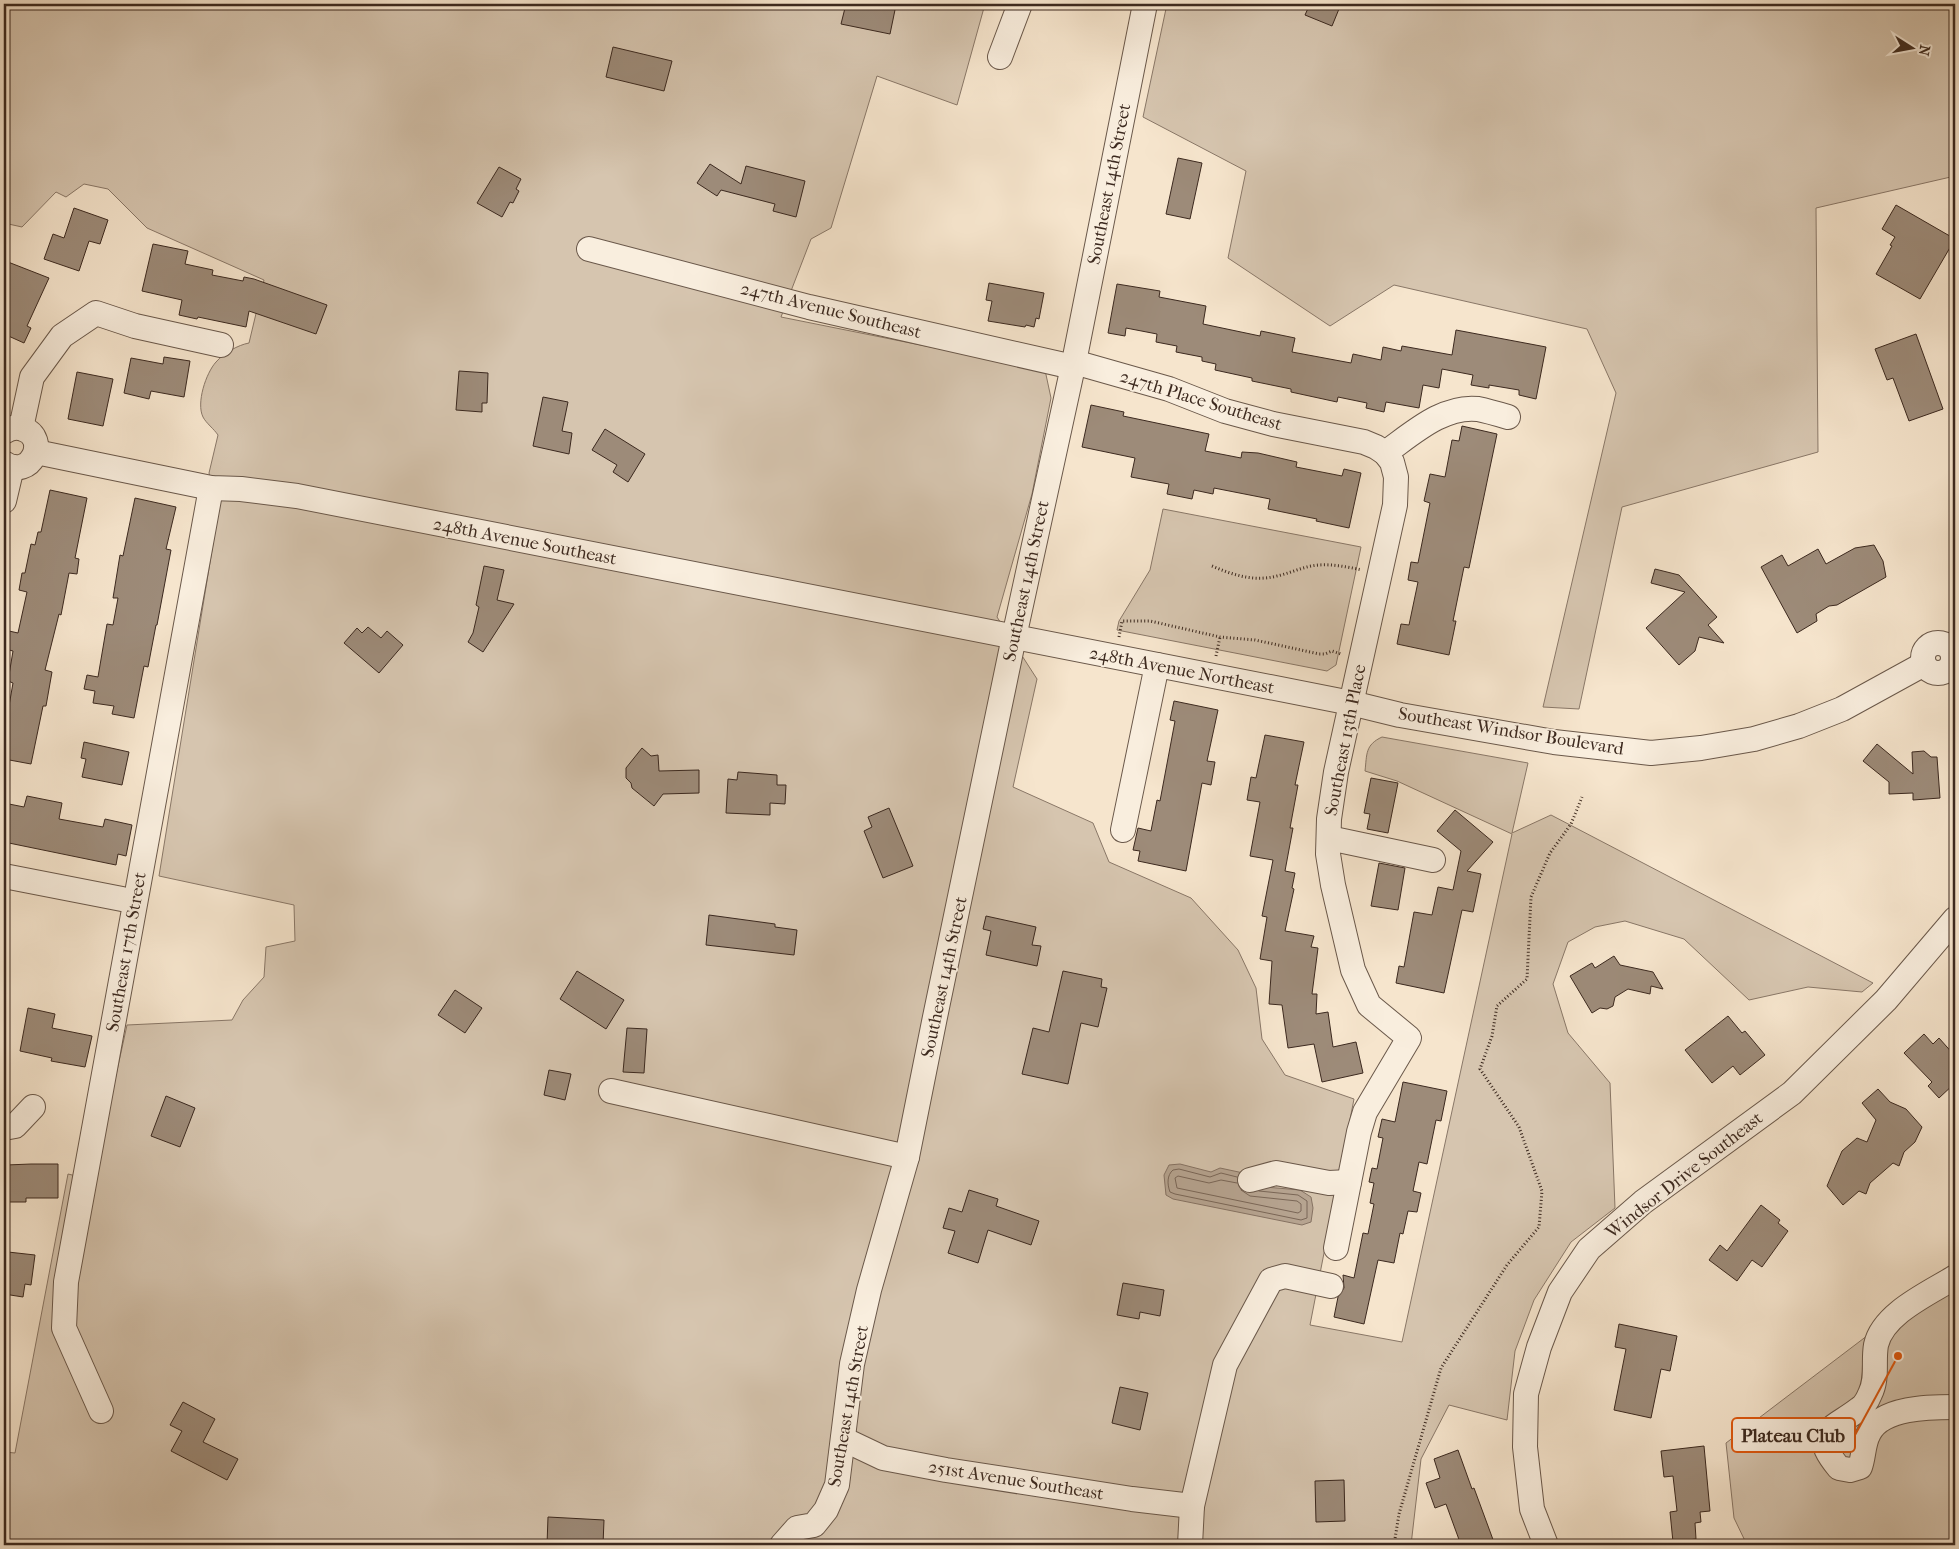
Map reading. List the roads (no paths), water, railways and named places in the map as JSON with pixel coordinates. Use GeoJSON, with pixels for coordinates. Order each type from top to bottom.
{"type":"FeatureCollection","features":[{"type":"Feature","properties":{"kind":"street"},"geometry":{"type":"LineString","coordinates":[[1000,57],[1020,4]]}},
{"type":"Feature","properties":{"kind":"street","name":"Southeast 14th Street"},"geometry":{"type":"LineString","coordinates":[[782,1545],[797,1528],[814,1525],[826,1510],[837,1485],[852,1364],[869,1290],[908,1158],[934,1017],[1073,365],[1145,4]]}},
{"type":"Feature","properties":{"kind":"street","name":"247th Avenue Southeast"},"geometry":{"type":"LineString","coordinates":[[590,249],[808,306],[1073,365]]}},
{"type":"Feature","properties":{"kind":"street"},"geometry":{"type":"LineString","coordinates":[[4,501],[8,465],[18,467],[29,463],[36,452],[32,435],[12,430],[32,377],[62,336],[96,313],[135,326],[221,345]]}},
{"type":"Feature","properties":{"kind":"street","name":"247th Place Southeast"},"geometry":{"type":"LineString","coordinates":[[1073,365],[1169,389],[1225,411],[1263,422],[1364,442],[1385,453]]}},
{"type":"Feature","properties":{"kind":"street"},"geometry":{"type":"LineString","coordinates":[[1385,453],[1434,419],[1458,410],[1478,409],[1508,417]]}},
{"type":"Feature","properties":{"kind":"street","name":"248th Avenue Southeast"},"geometry":{"type":"LineString","coordinates":[[36,452],[211,488],[297,496],[1014,637]]}},
{"type":"Feature","properties":{"kind":"street","name":"Southeast 13th Place"},"geometry":{"type":"LineString","coordinates":[[1349,1182],[1365,1112],[1410,1038],[1369,1005],[1353,970],[1333,886],[1328,854],[1329,819],[1336,772],[1394,505],[1396,477],[1392,462],[1385,453]]}},
{"type":"Feature","properties":{"kind":"street","name":"Southeast 17th Street"},"geometry":{"type":"LineString","coordinates":[[101,1411],[64,1328],[66,1282],[211,488]]}},
{"type":"Feature","properties":{"kind":"street","name":"248th Avenue Northeast"},"geometry":{"type":"LineString","coordinates":[[1014,637],[1351,703]]}},
{"type":"Feature","properties":{"kind":"street","name":"Southeast Windsor Boulevard"},"geometry":{"type":"LineString","coordinates":[[1351,703],[1400,715],[1554,742],[1652,753],[1701,748],[1754,739],[1799,726],[1842,709],[1924,664],[1923,654],[1932,643],[1941,642],[1952,660]]}},
{"type":"Feature","properties":{"kind":"street"},"geometry":{"type":"LineString","coordinates":[[1123,830],[1157,665]]}},
{"type":"Feature","properties":{"kind":"street"},"geometry":{"type":"LineString","coordinates":[[1329,838],[1433,860]]}},
{"type":"Feature","properties":{"kind":"street"},"geometry":{"type":"LineString","coordinates":[[4,876],[122,899]]}},
{"type":"Feature","properties":{"kind":"street","name":"Windsor Drive Southeast"},"geometry":{"type":"LineString","coordinates":[[1546,1545],[1532,1509],[1525,1447],[1526,1394],[1539,1347],[1560,1292],[1589,1249],[1643,1202],[1792,1093],[1886,1000],[1955,919]]}},
{"type":"Feature","properties":{"kind":"street"},"geometry":{"type":"LineString","coordinates":[[611,1091],[908,1158]]}},
{"type":"Feature","properties":{"kind":"street"},"geometry":{"type":"LineString","coordinates":[[4,1128],[15,1126],[33,1107]]}},
{"type":"Feature","properties":{"kind":"street"},"geometry":{"type":"LineString","coordinates":[[1250,1180],[1276,1173],[1329,1183],[1349,1182],[1336,1248]]}},
{"type":"Feature","properties":{"kind":"street"},"geometry":{"type":"LineString","coordinates":[[1190,1545],[1192,1506],[1225,1365],[1271,1280],[1284,1276],[1331,1286]]}},
{"type":"Feature","properties":{"kind":"street"},"geometry":{"type":"LineString","coordinates":[[1955,1277],[1896,1315],[1881,1332],[1874,1363],[1876,1377],[1871,1393],[1861,1409],[1826,1432],[1824,1441],[1826,1450],[1839,1468],[1850,1470],[1860,1467],[1864,1458],[1867,1436],[1872,1426],[1891,1415],[1917,1408],[1955,1407]]}},
{"type":"Feature","properties":{"kind":"street","name":"251st Avenue Southeast"},"geometry":{"type":"LineString","coordinates":[[844,1438],[883,1458],[1132,1499],[1192,1506]]}},
{"type":"Feature","properties":{"kind":"water"},"geometry":{"type":"Polygon","coordinates":[[[1180,1164],[1211,1172],[1220,1168],[1248,1174],[1265,1187],[1300,1190],[1311,1197],[1313,1208],[1311,1222],[1302,1225],[1173,1199],[1166,1195],[1164,1175],[1169,1165],[1180,1164]]]}},
{"type":"Feature","properties":{"kind":"place","name":"Plateau Club"},"geometry":{"type":"Point","coordinates":[1898,1356]}}]}
